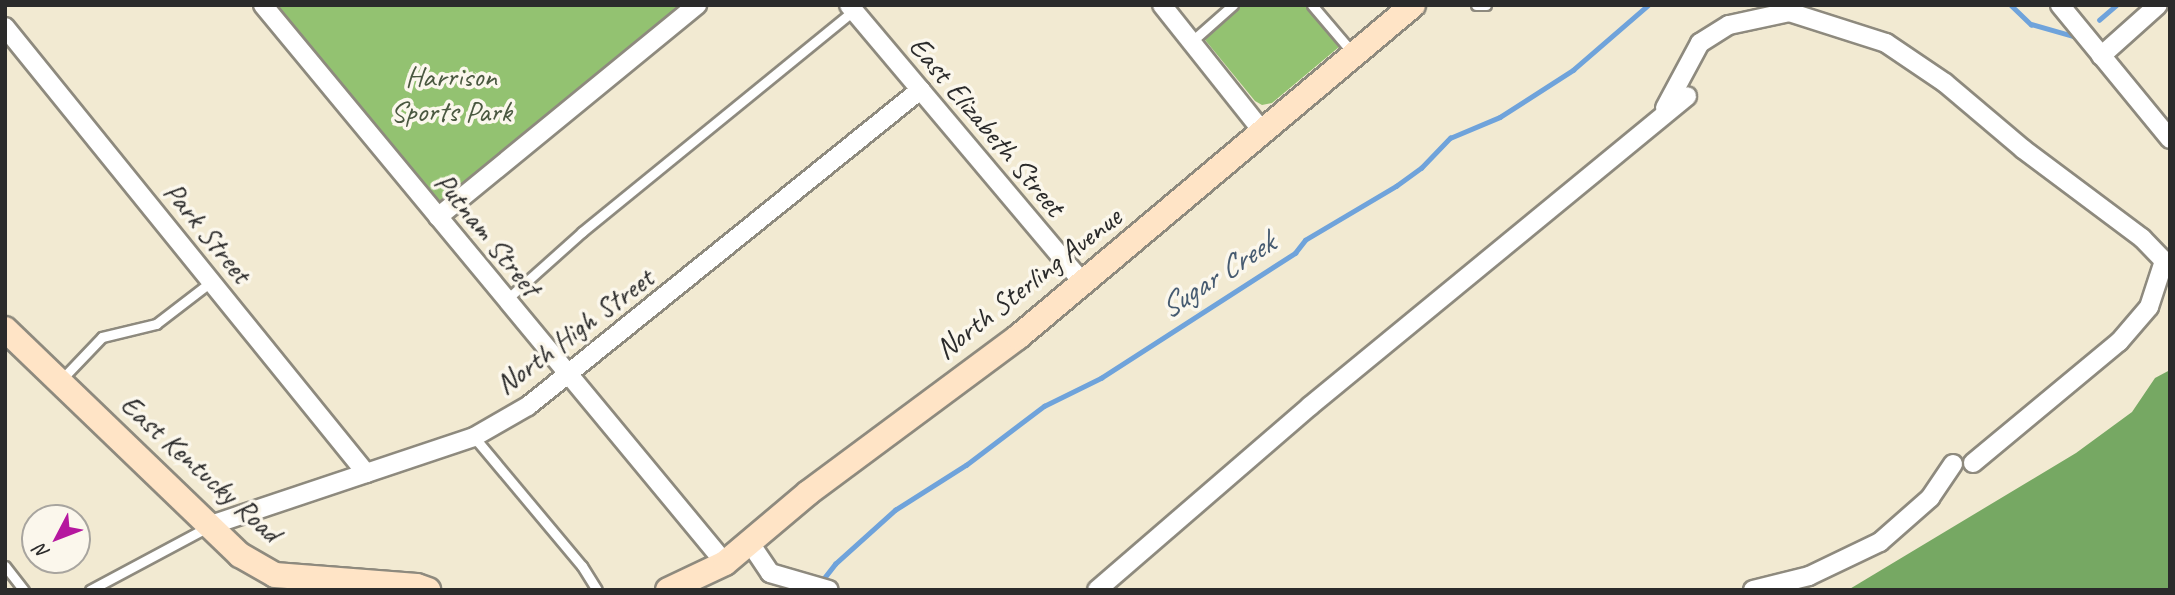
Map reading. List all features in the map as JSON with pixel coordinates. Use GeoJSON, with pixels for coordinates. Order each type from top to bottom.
{"type":"FeatureCollection","features":[{"type":"Feature","properties":{"kind":"main road","name":"North Sterling Avenue"},"geometry":{"type":"LineString","coordinates":[[668,590],[724,563],[808,493],[972,368],[1018,337],[1413,5]]}},
{"type":"Feature","properties":{"kind":"main road","name":"East Kentucky Road"},"geometry":{"type":"LineString","coordinates":[[5,329],[240,555],[275,575],[417,586],[428,590]]}},
{"type":"Feature","properties":{"kind":"street","name":"Putnam Street"},"geometry":{"type":"LineString","coordinates":[[263,5],[724,563]]}},
{"type":"Feature","properties":{"kind":"street"},"geometry":{"type":"LineString","coordinates":[[438,217],[697,5]]}},
{"type":"Feature","properties":{"kind":"street"},"geometry":{"type":"LineString","coordinates":[[1162,5],[1263,132]]}},
{"type":"Feature","properties":{"kind":"street"},"geometry":{"type":"LineString","coordinates":[[2060,5],[2170,139]]}},
{"type":"Feature","properties":{"kind":"street"},"geometry":{"type":"LineString","coordinates":[[2101,56],[2158,5]]}},
{"type":"Feature","properties":{"kind":"street","name":"East Elizabeth Street"},"geometry":{"type":"LineString","coordinates":[[851,8],[1083,283]]}},
{"type":"Feature","properties":{"kind":"street"},"geometry":{"type":"LineString","coordinates":[[1660,117],[1700,43],[1729,24],[1789,12],[1886,43],[1945,83],[2023,149],[2142,238],[2167,264],[2149,307],[2119,342],[1973,463]]}},
{"type":"Feature","properties":{"kind":"street","name":"Park Street"},"geometry":{"type":"LineString","coordinates":[[5,27],[366,473]]}},
{"type":"Feature","properties":{"kind":"street","name":"North High Street"},"geometry":{"type":"LineString","coordinates":[[211,525],[474,437],[528,406],[920,90]]}},
{"type":"Feature","properties":{"kind":"street"},"geometry":{"type":"LineString","coordinates":[[1097,590],[1310,406],[1687,96]]}},
{"type":"Feature","properties":{"kind":"street"},"geometry":{"type":"LineString","coordinates":[[1753,590],[1809,576],[1880,542],[1930,498],[1953,464]]}},
{"type":"Feature","properties":{"kind":"street"},"geometry":{"type":"LineString","coordinates":[[750,544],[770,573],[829,590]]}},
{"type":"Feature","properties":{"kind":"lane"},"geometry":{"type":"LineString","coordinates":[[1191,42],[1233,5]]}},
{"type":"Feature","properties":{"kind":"lane"},"geometry":{"type":"LineString","coordinates":[[1312,5],[1354,54]]}},
{"type":"Feature","properties":{"kind":"lane"},"geometry":{"type":"LineString","coordinates":[[1476,5],[1486,5]]}},
{"type":"Feature","properties":{"kind":"lane"},"geometry":{"type":"LineString","coordinates":[[506,300],[582,232],[851,8]]}},
{"type":"Feature","properties":{"kind":"lane"},"geometry":{"type":"LineString","coordinates":[[60,381],[103,337],[156,324],[212,281]]}},
{"type":"Feature","properties":{"kind":"lane"},"geometry":{"type":"LineString","coordinates":[[474,437],[582,566],[597,590]]}},
{"type":"Feature","properties":{"kind":"lane"},"geometry":{"type":"LineString","coordinates":[[90,590],[211,525]]}},
{"type":"Feature","properties":{"kind":"lane"},"geometry":{"type":"LineString","coordinates":[[5,566],[24,590]]}},
{"type":"Feature","properties":{"kind":"green space","name":"Harrison Sports Park"},"geometry":{"type":"Polygon","coordinates":[[[263,5],[697,5],[438,217],[263,5]]]}},
{"type":"Feature","properties":{"kind":"green space"},"geometry":{"type":"Polygon","coordinates":[[[1236,5],[1304,5],[1339,47],[1272,103],[1262,105],[1255,101],[1201,35],[1236,5]]]}},
{"type":"Feature","properties":{"kind":"green space"},"geometry":{"type":"Polygon","coordinates":[[[2170,370],[2170,590],[1848,590],[2076,453],[2132,412],[2155,378],[2170,370]]]}},
{"type":"Feature","properties":{"kind":"waterway","name":"Sugar Creek"},"geometry":{"type":"LineString","coordinates":[[821,582],[835,564],[895,510],[966,465],[1044,406],[1101,378],[1295,253],[1305,240],[1396,186],[1421,168],[1450,138],[1500,117],[1573,70],[1648,5]]}},
{"type":"Feature","properties":{"kind":"waterway","name":"Sugar Creek"},"geometry":{"type":"LineString","coordinates":[[2011,5],[2031,24],[2073,36]]}},
{"type":"Feature","properties":{"kind":"waterway","name":"Sugar Creek"},"geometry":{"type":"LineString","coordinates":[[2099,20],[2116,5]]}}]}
